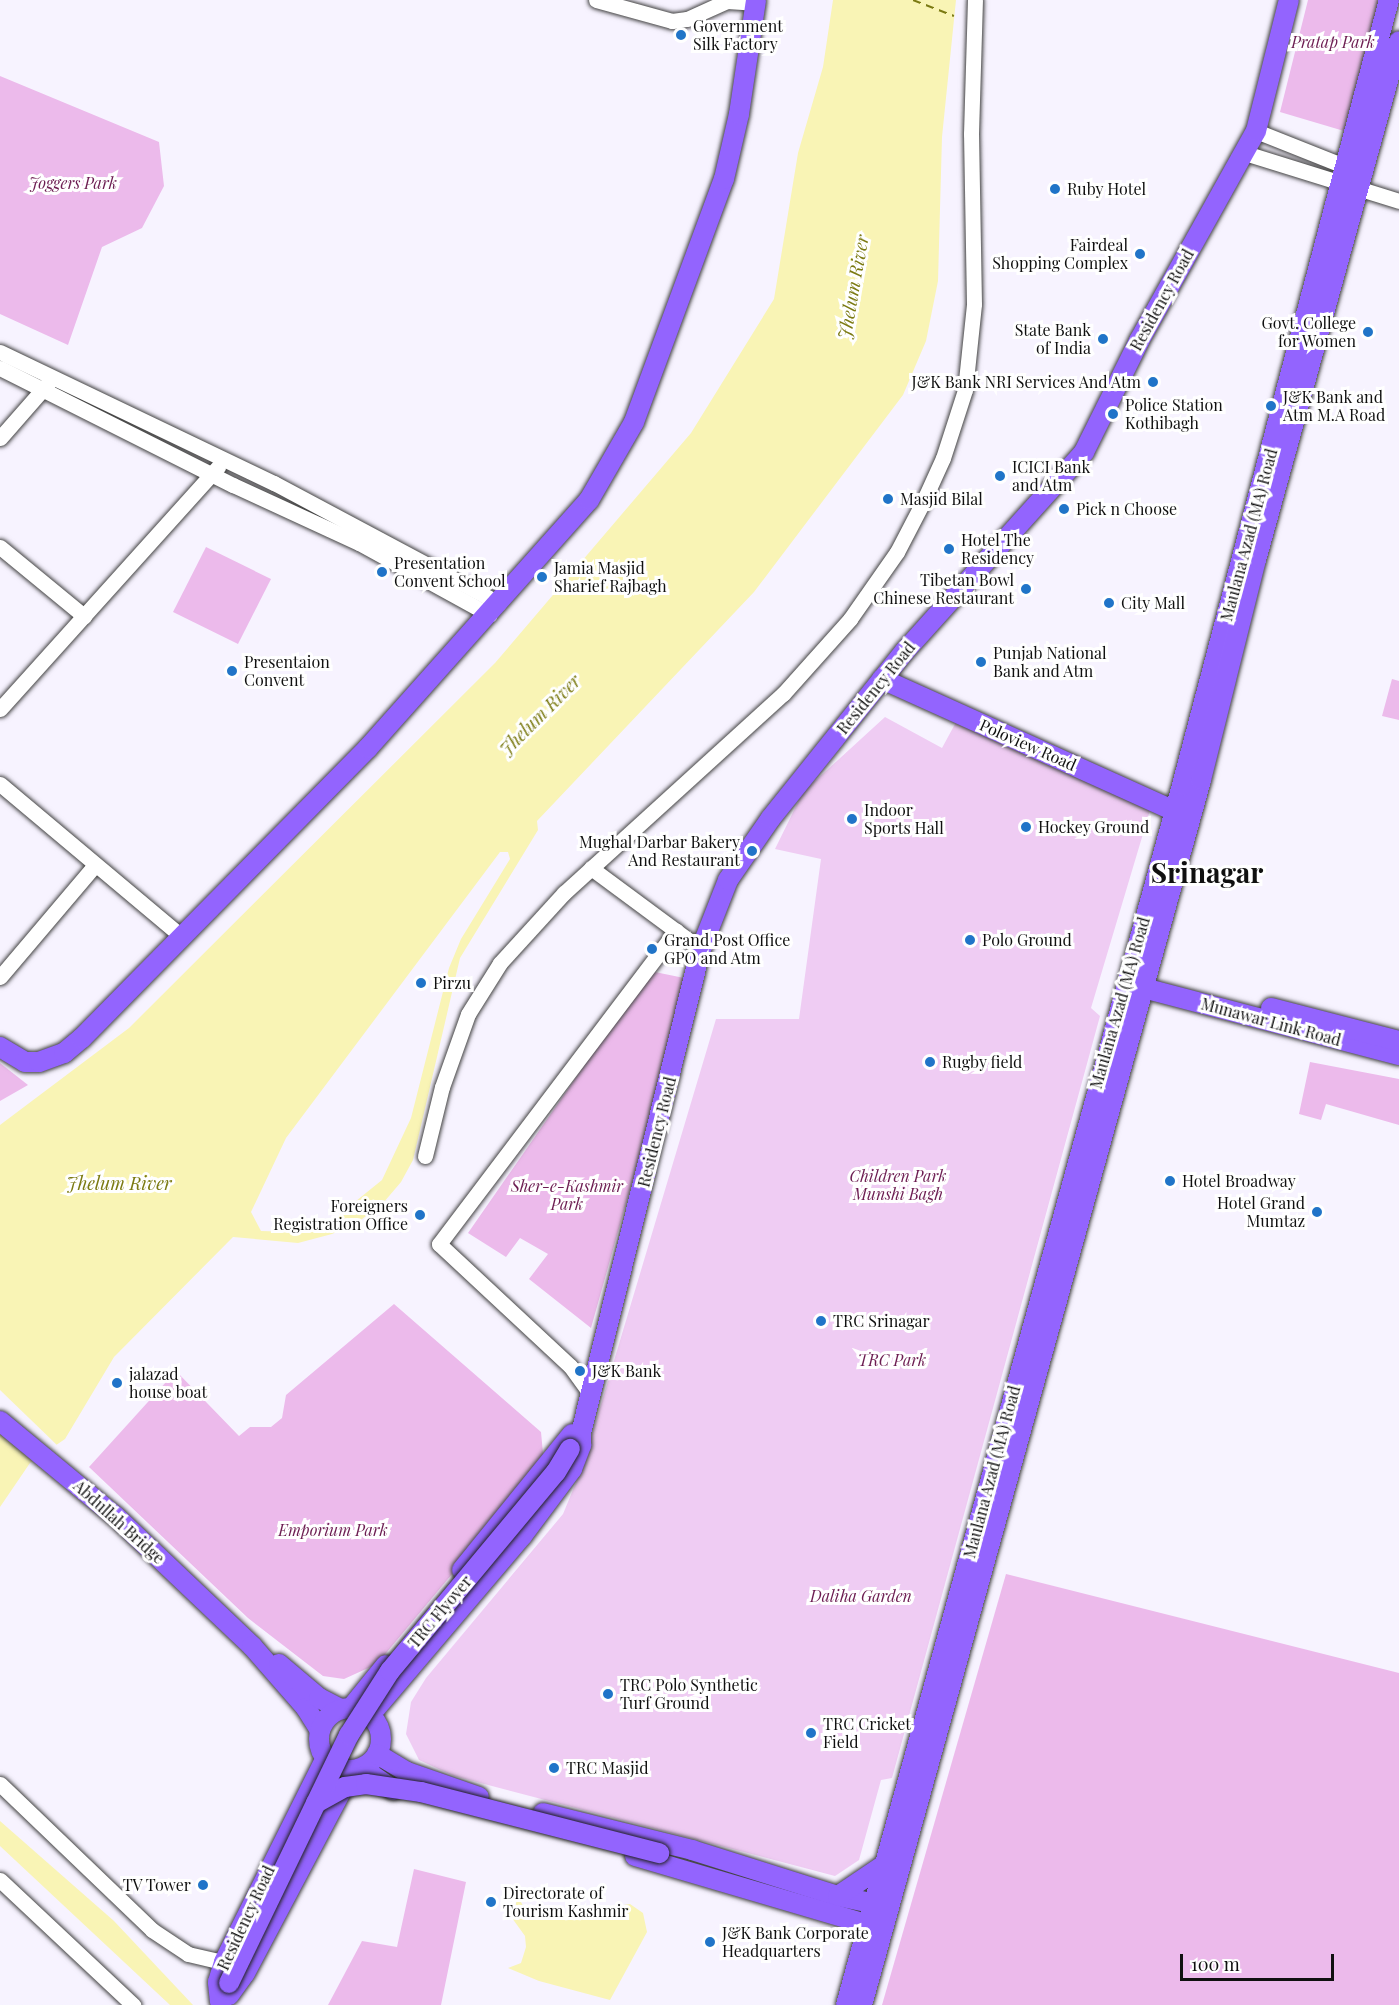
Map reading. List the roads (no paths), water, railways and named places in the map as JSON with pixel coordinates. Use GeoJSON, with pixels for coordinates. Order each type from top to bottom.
{"type":"FeatureCollection","features":[{"type":"Feature","properties":{"kind":"main road","name":"Residency Road"},"geometry":{"type":"LineString","coordinates":[[370,1716],[560,1488],[581,1445],[575,1441],[592,1396],[701,949],[728,880],[771,818],[882,679],[1084,452],[1139,341],[1256,131],[1289,0]]}},
{"type":"Feature","properties":{"kind":"main road","name":"Maulana Azad (MA) Road"},"geometry":{"type":"LineString","coordinates":[[846,2005],[883,1905],[1136,980],[1175,811],[1389,0]]}},
{"type":"Feature","properties":{"kind":"main road"},"geometry":{"type":"LineString","coordinates":[[0,1047],[25,1062],[39,1062],[64,1053],[368,748],[589,500],[638,412],[724,179],[739,114],[755,1]]}},
{"type":"Feature","properties":{"kind":"main road","name":"Maulana Azad (MA) Road"},"geometry":{"type":"LineString","coordinates":[[883,1905],[884,1865],[1136,980],[1201,780],[1256,560],[1362,184],[1399,41]]}},
{"type":"Feature","properties":{"kind":"main road","name":"Poloview Road"},"geometry":{"type":"LineString","coordinates":[[882,679],[1175,811]]}},
{"type":"Feature","properties":{"kind":"main road","name":"Munawar Link Road"},"geometry":{"type":"LineString","coordinates":[[1136,980],[1399,1041]]}},
{"type":"Feature","properties":{"kind":"main road","name":"Munawar Link Road"},"geometry":{"type":"LineString","coordinates":[[1136,980],[1399,1055]]}},
{"type":"Feature","properties":{"kind":"main road","name":"Abdullah Bridge"},"geometry":{"type":"LineString","coordinates":[[0,1421],[115,1516],[252,1646]]}},
{"type":"Feature","properties":{"kind":"main road"},"geometry":{"type":"LineString","coordinates":[[252,1646],[264,1650],[319,1698],[346,1709],[370,1716],[381,1734],[377,1755],[357,1769],[342,1770],[325,1759],[318,1740],[325,1721],[346,1709],[572,1434],[575,1441]]}},
{"type":"Feature","properties":{"kind":"main road","name":"TRC Flyover"},"geometry":{"type":"LineString","coordinates":[[220,2004],[349,1735],[390,1671],[556,1472],[575,1441]]}},
{"type":"Feature","properties":{"kind":"main road"},"geometry":{"type":"LineString","coordinates":[[252,1646],[306,1708],[320,1730]]}},
{"type":"Feature","properties":{"kind":"main road"},"geometry":{"type":"LineString","coordinates":[[377,1755],[407,1772],[455,1791],[676,1857],[875,1927]]}},
{"type":"Feature","properties":{"kind":"main road","name":"Residency Road"},"geometry":{"type":"LineString","coordinates":[[220,2004],[218,1982],[224,1962],[325,1759]]}},
{"type":"Feature","properties":{"kind":"main road"},"geometry":{"type":"LineString","coordinates":[[357,1769],[391,1789],[418,1801],[676,1857]]}},
{"type":"Feature","properties":{"kind":"main road","name":"Residency Road"},"geometry":{"type":"LineString","coordinates":[[220,2004],[245,1973],[357,1769]]}},
{"type":"Feature","properties":{"kind":"main road"},"geometry":{"type":"LineString","coordinates":[[316,1803],[345,1787],[366,1784],[421,1792],[676,1857],[883,1905]]}},
{"type":"Feature","properties":{"kind":"main road"},"geometry":{"type":"LineString","coordinates":[[838,1896],[884,1865]]}},
{"type":"Feature","properties":{"kind":"main road","name":"Maulana Azad (MA) Road"},"geometry":{"type":"LineString","coordinates":[[862,2005],[875,1927]]}},
{"type":"Feature","properties":{"kind":"street"},"geometry":{"type":"LineString","coordinates":[[596,0],[672,21],[687,19],[727,1],[755,1]]}},
{"type":"Feature","properties":{"kind":"street"},"geometry":{"type":"LineString","coordinates":[[425,1156],[442,1087],[474,1005],[520,938],[591,868],[783,694],[850,619],[897,552],[938,469],[965,390],[974,305],[971,134],[975,0]]}},
{"type":"Feature","properties":{"kind":"street"},"geometry":{"type":"LineString","coordinates":[[1256,131],[1344,174],[1380,196],[1399,201]]}},
{"type":"Feature","properties":{"kind":"street"},"geometry":{"type":"LineString","coordinates":[[1245,153],[1344,174]]}},
{"type":"Feature","properties":{"kind":"street"},"geometry":{"type":"LineString","coordinates":[[0,352],[48,384],[212,474],[425,570]]}},
{"type":"Feature","properties":{"kind":"street"},"geometry":{"type":"LineString","coordinates":[[0,368],[48,384],[223,459],[494,609]]}},
{"type":"Feature","properties":{"kind":"street"},"geometry":{"type":"LineString","coordinates":[[0,438],[48,384]]}},
{"type":"Feature","properties":{"kind":"street"},"geometry":{"type":"LineString","coordinates":[[0,709],[223,459]]}},
{"type":"Feature","properties":{"kind":"street"},"geometry":{"type":"LineString","coordinates":[[0,547],[84,616]]}},
{"type":"Feature","properties":{"kind":"street"},"geometry":{"type":"LineString","coordinates":[[0,784],[181,936]]}},
{"type":"Feature","properties":{"kind":"street"},"geometry":{"type":"LineString","coordinates":[[0,977],[95,865]]}},
{"type":"Feature","properties":{"kind":"street"},"geometry":{"type":"LineString","coordinates":[[591,868],[701,949]]}},
{"type":"Feature","properties":{"kind":"street"},"geometry":{"type":"LineString","coordinates":[[592,1396],[570,1366],[439,1244],[676,931]]}},
{"type":"Feature","properties":{"kind":"street"},"geometry":{"type":"LineString","coordinates":[[0,1784],[152,1930],[188,1954],[224,1962]]}},
{"type":"Feature","properties":{"kind":"street"},"geometry":{"type":"LineString","coordinates":[[0,1880],[133,2005]]}},
{"type":"Feature","properties":{"kind":"water","name":"Jhelum River"},"geometry":{"type":"Polygon","coordinates":[[[833,0],[956,0],[942,137],[938,281],[926,341],[903,395],[754,592],[537,821],[538,830],[460,958],[413,1160],[401,1182],[384,1202],[357,1223],[332,1234],[298,1243],[233,1237],[114,1357],[65,1439],[30,1463],[0,1507],[0,1125],[129,1028],[495,663],[691,433],[774,299],[798,153],[823,67],[833,0]],[[500,852],[286,1138],[251,1212],[261,1231],[294,1232],[330,1222],[382,1180],[411,1118],[449,968],[461,939],[510,859],[508,852],[500,852]]]}},
{"type":"Feature","properties":{"kind":"water"},"geometry":{"type":"Polygon","coordinates":[[[0,1821],[114,1921],[193,2005],[170,2005],[0,1846],[0,1821]]]}},
{"type":"Feature","properties":{"kind":"water"},"geometry":{"type":"Polygon","coordinates":[[[518,1896],[525,1910],[589,1920],[604,1908],[630,1904],[643,1913],[647,1932],[610,2000],[539,1981],[508,1968],[521,1963],[526,1947],[525,1936],[512,1918],[518,1896]]]}},
{"type":"Feature","properties":{"kind":"place","name":"Government Silk Factory"},"geometry":{"type":"Point","coordinates":[681,35]}},
{"type":"Feature","properties":{"kind":"place","name":"Ruby Hotel"},"geometry":{"type":"Point","coordinates":[1055,189]}},
{"type":"Feature","properties":{"kind":"place","name":"Fairdeal Shopping Complex"},"geometry":{"type":"Point","coordinates":[1140,254]}},
{"type":"Feature","properties":{"kind":"place","name":"Govt. College for Women"},"geometry":{"type":"Point","coordinates":[1368,332]}},
{"type":"Feature","properties":{"kind":"place","name":"State Bank of India"},"geometry":{"type":"Point","coordinates":[1103,339]}},
{"type":"Feature","properties":{"kind":"place","name":"J&K Bank NRI Services And Atm"},"geometry":{"type":"Point","coordinates":[1153,382]}},
{"type":"Feature","properties":{"kind":"place","name":"J&K Bank and Atm M.A Road"},"geometry":{"type":"Point","coordinates":[1271,406]}},
{"type":"Feature","properties":{"kind":"place","name":"Police Station Kothibagh"},"geometry":{"type":"Point","coordinates":[1113,414]}},
{"type":"Feature","properties":{"kind":"place","name":"ICICI Bank and Atm"},"geometry":{"type":"Point","coordinates":[1000,476]}},
{"type":"Feature","properties":{"kind":"place","name":"Masjid Bilal"},"geometry":{"type":"Point","coordinates":[888,499]}},
{"type":"Feature","properties":{"kind":"place","name":"Pick n Choose"},"geometry":{"type":"Point","coordinates":[1064,509]}},
{"type":"Feature","properties":{"kind":"place","name":"Hotel The Residency"},"geometry":{"type":"Point","coordinates":[949,549]}},
{"type":"Feature","properties":{"kind":"place","name":"Presentation Convent School"},"geometry":{"type":"Point","coordinates":[382,572]}},
{"type":"Feature","properties":{"kind":"place","name":"Jamia Masjid Sharief Rajbagh"},"geometry":{"type":"Point","coordinates":[542,577]}},
{"type":"Feature","properties":{"kind":"place","name":"Tibetan Bowl Chinese Restaurant"},"geometry":{"type":"Point","coordinates":[1026,589]}},
{"type":"Feature","properties":{"kind":"place","name":"City Mall"},"geometry":{"type":"Point","coordinates":[1109,603]}},
{"type":"Feature","properties":{"kind":"place","name":"Punjab National Bank and Atm"},"geometry":{"type":"Point","coordinates":[981,662]}},
{"type":"Feature","properties":{"kind":"place","name":"Presentaion Convent"},"geometry":{"type":"Point","coordinates":[232,671]}},
{"type":"Feature","properties":{"kind":"place","name":"Indoor Sports Hall"},"geometry":{"type":"Point","coordinates":[852,819]}},
{"type":"Feature","properties":{"kind":"place","name":"Hockey Ground"},"geometry":{"type":"Point","coordinates":[1026,827]}},
{"type":"Feature","properties":{"kind":"place","name":"Mughal Darbar Bakery And Restaurant"},"geometry":{"type":"Point","coordinates":[752,851]}},
{"type":"Feature","properties":{"kind":"place","name":"Polo Ground"},"geometry":{"type":"Point","coordinates":[970,940]}},
{"type":"Feature","properties":{"kind":"place","name":"Grand Post Office GPO and Atm"},"geometry":{"type":"Point","coordinates":[652,949]}},
{"type":"Feature","properties":{"kind":"place","name":"Pirzu"},"geometry":{"type":"Point","coordinates":[421,983]}},
{"type":"Feature","properties":{"kind":"place","name":"Rugby field"},"geometry":{"type":"Point","coordinates":[930,1062]}},
{"type":"Feature","properties":{"kind":"place","name":"Hotel Broadway"},"geometry":{"type":"Point","coordinates":[1170,1181]}},
{"type":"Feature","properties":{"kind":"place","name":"Hotel Grand Mumtaz"},"geometry":{"type":"Point","coordinates":[1317,1212]}},
{"type":"Feature","properties":{"kind":"place","name":"Foreigners Registration Office"},"geometry":{"type":"Point","coordinates":[420,1215]}},
{"type":"Feature","properties":{"kind":"place","name":"TRC Srinagar"},"geometry":{"type":"Point","coordinates":[821,1321]}},
{"type":"Feature","properties":{"kind":"place","name":"J&K Bank"},"geometry":{"type":"Point","coordinates":[580,1371]}},
{"type":"Feature","properties":{"kind":"place","name":"jalazad house boat"},"geometry":{"type":"Point","coordinates":[117,1383]}},
{"type":"Feature","properties":{"kind":"place","name":"TRC Polo Synthetic Turf Ground"},"geometry":{"type":"Point","coordinates":[608,1694]}},
{"type":"Feature","properties":{"kind":"place","name":"TRC Cricket Field"},"geometry":{"type":"Point","coordinates":[811,1733]}},
{"type":"Feature","properties":{"kind":"place","name":"TRC Masjid"},"geometry":{"type":"Point","coordinates":[554,1768]}},
{"type":"Feature","properties":{"kind":"place","name":"TV Tower"},"geometry":{"type":"Point","coordinates":[203,1885]}},
{"type":"Feature","properties":{"kind":"place","name":"Directorate of Tourism Kashmir"},"geometry":{"type":"Point","coordinates":[491,1902]}},
{"type":"Feature","properties":{"kind":"place","name":"J&K Bank Corporate Headquarters"},"geometry":{"type":"Point","coordinates":[710,1942]}},
{"type":"Feature","properties":{"kind":"district","name":"Srinagar"},"geometry":{"type":"Point","coordinates":[1207,872]}},
{"type":"Feature","properties":{"kind":"park label","name":"Pratap Park"},"geometry":{"type":"Point","coordinates":[1333,42]}},
{"type":"Feature","properties":{"kind":"park label","name":"Joggers Park"},"geometry":{"type":"Point","coordinates":[73,183]}},
{"type":"Feature","properties":{"kind":"park label","name":"Children Park Munshi Bagh"},"geometry":{"type":"Point","coordinates":[898,1185]}},
{"type":"Feature","properties":{"kind":"park label","name":"Sher-e-Kashmir Park"},"geometry":{"type":"Point","coordinates":[567,1195]}},
{"type":"Feature","properties":{"kind":"park label","name":"TRC Park"},"geometry":{"type":"Point","coordinates":[892,1360]}},
{"type":"Feature","properties":{"kind":"park label","name":"Emporium Park"},"geometry":{"type":"Point","coordinates":[333,1530]}},
{"type":"Feature","properties":{"kind":"park label","name":"Daliha Garden"},"geometry":{"type":"Point","coordinates":[861,1596]}}]}
